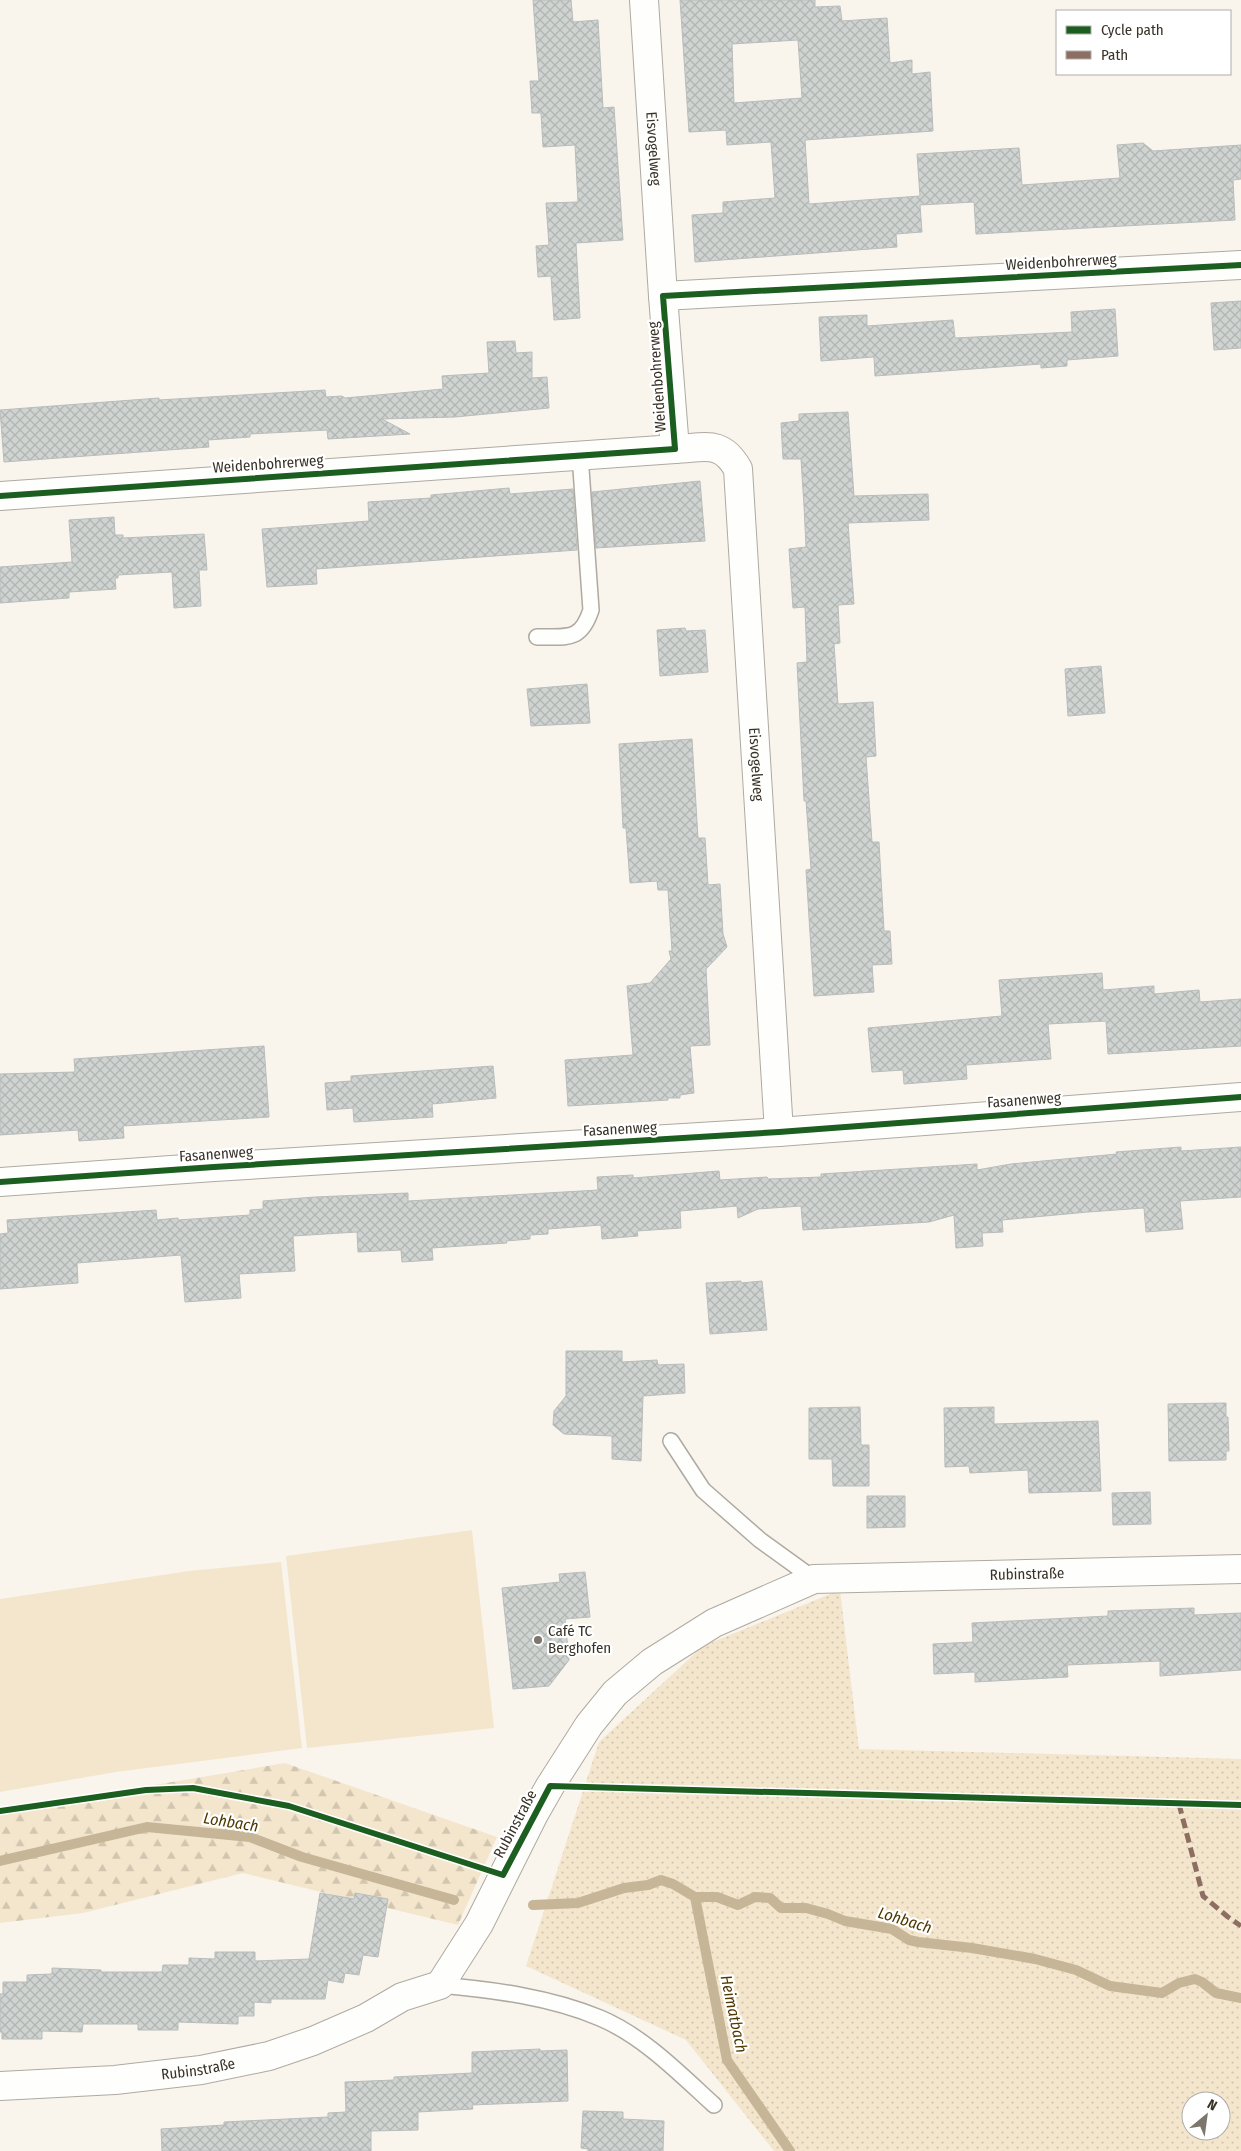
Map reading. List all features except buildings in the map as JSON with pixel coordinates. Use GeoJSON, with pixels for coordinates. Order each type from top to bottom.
{"type":"FeatureCollection","features":[{"type":"Feature","properties":{"kind":"street","name":"Eisvogelweg"},"geometry":{"type":"LineString","coordinates":[[644,0],[663,296]]}},
{"type":"Feature","properties":{"kind":"street","name":"Weidenbohrerweg"},"geometry":{"type":"LineString","coordinates":[[0,496],[674,449],[663,296],[1241,265]]}},
{"type":"Feature","properties":{"kind":"street","name":"Eisvogelweg"},"geometry":{"type":"LineString","coordinates":[[674,449],[718,448],[731,456],[738,469],[779,1132]]}},
{"type":"Feature","properties":{"kind":"street","name":"Fasanenweg"},"geometry":{"type":"LineString","coordinates":[[0,1182],[330,1159],[779,1132],[1241,1097]]}},
{"type":"Feature","properties":{"kind":"street","name":"Rubinstraße"},"geometry":{"type":"LineString","coordinates":[[0,2086],[115,2080],[201,2070],[269,2056],[313,2041],[402,1997],[440,1985],[479,1924],[550,1786],[589,1725],[616,1693],[652,1662],[714,1623],[814,1579],[1241,1568]]}},
{"type":"Feature","properties":{"kind":"lane"},"geometry":{"type":"LineString","coordinates":[[537,637],[574,635],[581,631],[591,610],[580,455]]}},
{"type":"Feature","properties":{"kind":"lane"},"geometry":{"type":"LineString","coordinates":[[671,1441],[703,1490],[760,1540],[814,1579]]}},
{"type":"Feature","properties":{"kind":"lane","name":"Rubinstraße"},"geometry":{"type":"LineString","coordinates":[[440,1985],[491,1990],[557,2004],[600,2018],[637,2040],[677,2071],[714,2105]]}},
{"type":"Feature","properties":{"kind":"green space"},"geometry":{"type":"Polygon","coordinates":[[[472,1530],[494,1728],[307,1748],[286,1556],[472,1530]]]}},
{"type":"Feature","properties":{"kind":"green space"},"geometry":{"type":"Polygon","coordinates":[[[281,1562],[302,1748],[116,1772],[0,1792],[0,1599],[189,1571],[281,1562]]]}},
{"type":"Feature","properties":{"kind":"green space"},"geometry":{"type":"Polygon","coordinates":[[[840,1590],[859,1749],[1241,1759],[1241,2151],[774,2151],[686,2040],[526,1966],[599,1742],[703,1646],[840,1590]]]}},
{"type":"Feature","properties":{"kind":"green space"},"geometry":{"type":"Polygon","coordinates":[[[285,1763],[497,1837],[458,1925],[243,1873],[83,1913],[0,1923],[0,1811],[285,1763]]]}},
{"type":"Feature","properties":{"kind":"waterway","name":"Lohbach"},"geometry":{"type":"LineString","coordinates":[[0,1861],[147,1827],[250,1837],[302,1857],[454,1900]]}},
{"type":"Feature","properties":{"kind":"waterway","name":"Lohbach"},"geometry":{"type":"LineString","coordinates":[[533,1905],[578,1903],[624,1888],[648,1885],[661,1880],[673,1884],[695,1897],[717,1897],[738,1905],[755,1897],[770,1898],[781,1908],[806,1908],[845,1921],[892,1929],[909,1940],[1035,1959],[1076,1970],[1110,1986],[1162,1993],[1179,1983],[1195,1979],[1216,1993],[1241,1998]]}},
{"type":"Feature","properties":{"kind":"waterway","name":"Heimatbach"},"geometry":{"type":"LineString","coordinates":[[695,1897],[727,2060],[790,2151]]}},
{"type":"Feature","properties":{"kind":"marked path"},"geometry":{"type":"LineString","coordinates":[[1179,1804],[1203,1896],[1241,1926]]}},
{"type":"Feature","properties":{"kind":"cycle path"},"geometry":{"type":"LineString","coordinates":[[0,496],[675,449],[663,296],[1241,265]]}},
{"type":"Feature","properties":{"kind":"cycle path"},"geometry":{"type":"LineString","coordinates":[[0,1182],[779,1132],[1241,1097]]}},
{"type":"Feature","properties":{"kind":"cycle path"},"geometry":{"type":"LineString","coordinates":[[0,1811],[146,1790],[193,1788],[289,1806],[503,1875],[550,1786],[1241,1805]]}},
{"type":"Feature","properties":{"kind":"place","name":"Café TC Berghofen"},"geometry":{"type":"Point","coordinates":[538,1640]}}]}
